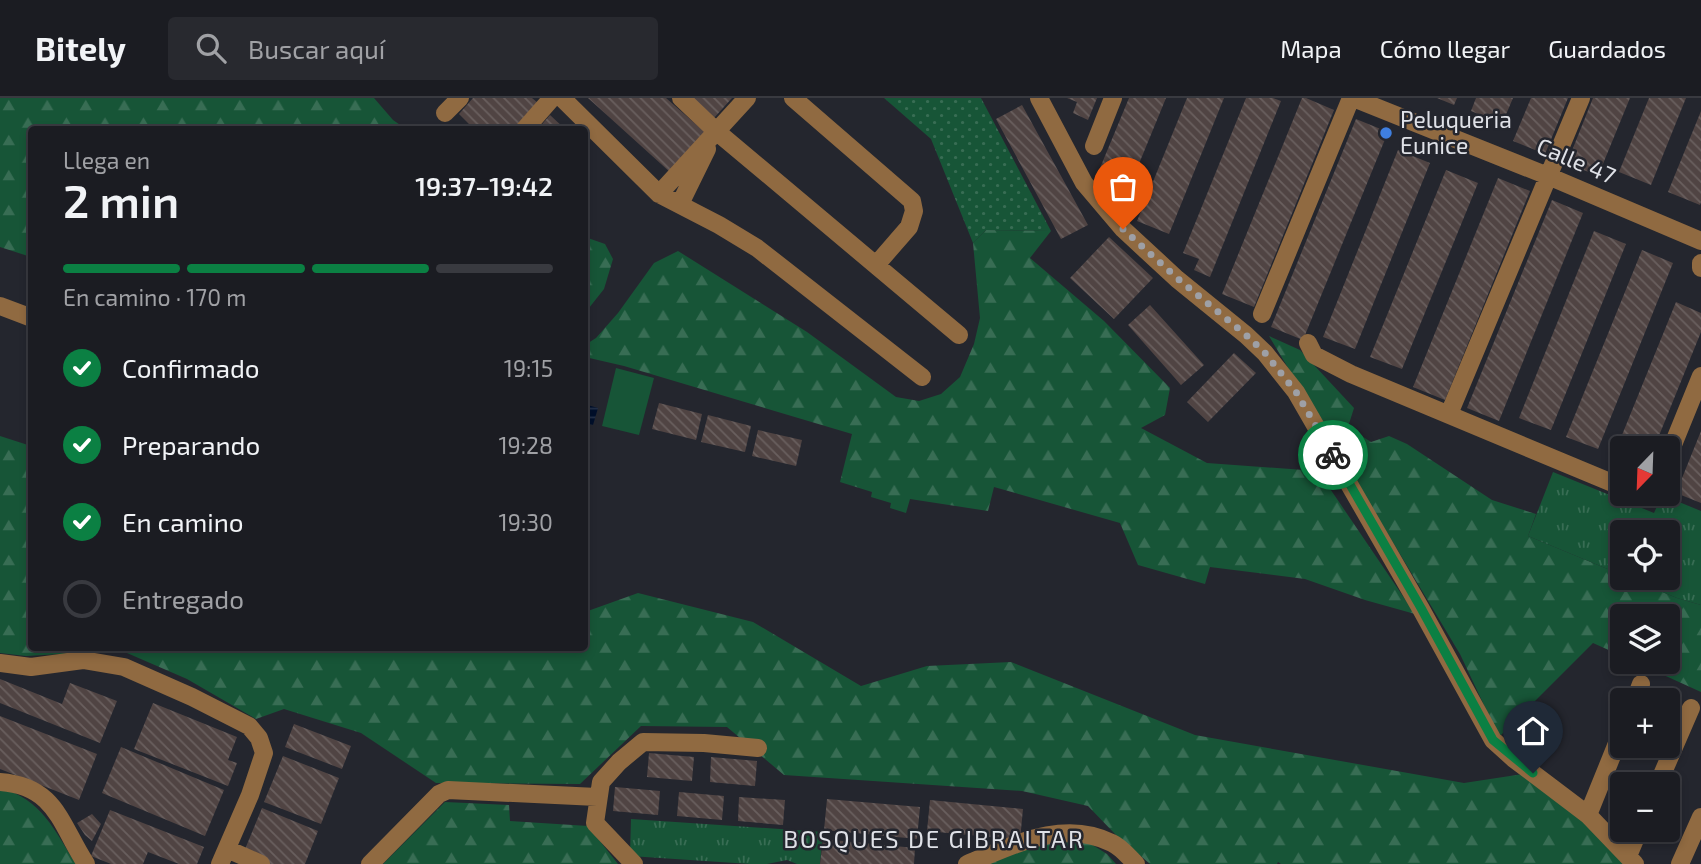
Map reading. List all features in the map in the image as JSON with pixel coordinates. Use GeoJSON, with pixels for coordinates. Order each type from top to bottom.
{"type":"FeatureCollection","features":[{"type":"Feature","properties":{"kind":"street"},"geometry":{"type":"LineString","coordinates":[[445,113],[460,98]]}},
{"type":"Feature","properties":{"kind":"street"},"geometry":{"type":"LineString","coordinates":[[681,98],[716,131],[959,335]]}},
{"type":"Feature","properties":{"kind":"street"},"geometry":{"type":"LineString","coordinates":[[659,194],[747,98]]}},
{"type":"Feature","properties":{"kind":"street"},"geometry":{"type":"LineString","coordinates":[[793,98],[912,201],[914,211],[909,227],[876,265]]}},
{"type":"Feature","properties":{"kind":"street"},"geometry":{"type":"LineString","coordinates":[[1039,98],[1084,183],[1123,229],[1246,335],[1265,353],[1296,392],[1421,608],[1493,740],[1588,815],[1631,860]]}},
{"type":"Feature","properties":{"kind":"street"},"geometry":{"type":"LineString","coordinates":[[1094,146],[1113,98]]}},
{"type":"Feature","properties":{"kind":"street"},"geometry":{"type":"LineString","coordinates":[[1262,314],[1352,98]]}},
{"type":"Feature","properties":{"kind":"street","name":"Calle 47"},"geometry":{"type":"LineString","coordinates":[[1352,98],[1548,176],[1701,241]]}},
{"type":"Feature","properties":{"kind":"street"},"geometry":{"type":"LineString","coordinates":[[1449,414],[1581,98]]}},
{"type":"Feature","properties":{"kind":"street"},"geometry":{"type":"LineString","coordinates":[[529,126],[561,99],[659,194],[757,248],[922,377]]}},
{"type":"Feature","properties":{"kind":"street"},"geometry":{"type":"LineString","coordinates":[[680,204],[716,131]]}},
{"type":"Feature","properties":{"kind":"street"},"geometry":{"type":"LineString","coordinates":[[1701,263],[1701,268]]}},
{"type":"Feature","properties":{"kind":"street"},"geometry":{"type":"LineString","coordinates":[[0,306],[28,316]]}},
{"type":"Feature","properties":{"kind":"street"},"geometry":{"type":"LineString","coordinates":[[1308,343],[1314,355],[1351,374],[1610,482]]}},
{"type":"Feature","properties":{"kind":"street"},"geometry":{"type":"LineString","coordinates":[[1677,436],[1701,376]]}},
{"type":"Feature","properties":{"kind":"street"},"geometry":{"type":"LineString","coordinates":[[0,663],[31,667],[83,660],[124,667],[249,726],[259,738],[264,753],[224,857],[261,864]]}},
{"type":"Feature","properties":{"kind":"street"},"geometry":{"type":"LineString","coordinates":[[1663,772],[1691,708]]}},
{"type":"Feature","properties":{"kind":"street"},"geometry":{"type":"LineString","coordinates":[[634,864],[595,823],[601,782],[619,762],[643,742],[704,743],[758,748]]}},
{"type":"Feature","properties":{"kind":"street"},"geometry":{"type":"LineString","coordinates":[[1588,815],[1611,758]]}},
{"type":"Feature","properties":{"kind":"street"},"geometry":{"type":"LineString","coordinates":[[0,782],[14,783],[35,791],[55,809],[86,864]]}},
{"type":"Feature","properties":{"kind":"street"},"geometry":{"type":"LineString","coordinates":[[370,864],[439,794],[448,790],[597,797]]}},
{"type":"Feature","properties":{"kind":"street"},"geometry":{"type":"LineString","coordinates":[[1680,864],[1701,817]]}},
{"type":"Feature","properties":{"kind":"street"},"geometry":{"type":"LineString","coordinates":[[967,864],[1035,837],[1084,833],[1114,843],[1136,864]]}},
{"type":"Feature","properties":{"kind":"street"},"geometry":{"type":"LineString","coordinates":[[1631,860],[1636,842]]}},
{"type":"Feature","properties":{"kind":"green space"},"geometry":{"type":"Polygon","coordinates":[[[0,98],[374,98],[402,126],[28,126],[28,256],[0,247],[0,98]]]}},
{"type":"Feature","properties":{"kind":"green space"},"geometry":{"type":"Polygon","coordinates":[[[884,98],[981,98],[1051,231],[986,230],[973,243],[931,139],[884,98]]]}},
{"type":"Feature","properties":{"kind":"green space"},"geometry":{"type":"Polygon","coordinates":[[[986,230],[1051,231],[1030,258],[1104,321],[1170,388],[1165,415],[1141,428],[1207,463],[1318,471],[1415,614],[1305,579],[1210,567],[1205,584],[1138,565],[1120,523],[994,487],[988,511],[910,499],[906,513],[890,508],[891,503],[871,497],[872,492],[840,482],[852,434],[588,358],[588,343],[618,313],[654,263],[678,251],[807,332],[896,397],[919,401],[941,394],[960,377],[974,344],[980,318],[973,243],[986,230]]]}},
{"type":"Feature","properties":{"kind":"green space"},"geometry":{"type":"Polygon","coordinates":[[[588,238],[605,244],[613,259],[604,289],[588,309],[588,238]]]}},
{"type":"Feature","properties":{"kind":"green space"},"geometry":{"type":"Polygon","coordinates":[[[1269,336],[1300,350],[1354,408],[1348,427],[1371,442],[1389,436],[1407,444],[1492,500],[1536,514],[1528,536],[1610,570],[1610,590],[1657,590],[1701,605],[1701,692],[1661,674],[1680,674],[1680,604],[1610,604],[1610,651],[1593,643],[1499,737],[1460,654],[1269,336]]]}},
{"type":"Feature","properties":{"kind":"green space"},"geometry":{"type":"Polygon","coordinates":[[[616,368],[654,378],[639,435],[602,426],[616,368]]]}},
{"type":"Feature","properties":{"kind":"green space"},"geometry":{"type":"Polygon","coordinates":[[[0,436],[28,445],[28,651],[91,651],[26,656],[0,653],[0,436]]]}},
{"type":"Feature","properties":{"kind":"green space"},"geometry":{"type":"Polygon","coordinates":[[[1553,472],[1610,495],[1610,506],[1637,506],[1654,513],[1657,506],[1680,506],[1680,502],[1701,511],[1701,605],[1657,590],[1680,590],[1680,520],[1610,520],[1610,570],[1528,536],[1553,472]]]}},
{"type":"Feature","properties":{"kind":"green space"},"geometry":{"type":"Polygon","coordinates":[[[638,593],[753,622],[861,686],[927,666],[1011,662],[1195,735],[1464,783],[1523,774],[1571,808],[1631,864],[1150,864],[1088,806],[1022,791],[784,775],[727,727],[641,726],[580,784],[436,783],[361,733],[284,709],[256,719],[187,679],[127,653],[116,651],[588,651],[588,611],[638,593]]]}},
{"type":"Feature","properties":{"kind":"green space"},"geometry":{"type":"Polygon","coordinates":[[[0,788],[27,800],[46,817],[76,864],[0,864],[0,788]]]}},
{"type":"Feature","properties":{"kind":"green space"},"geometry":{"type":"Polygon","coordinates":[[[445,802],[509,805],[510,821],[588,826],[618,864],[383,864],[445,802]]]}},
{"type":"Feature","properties":{"kind":"green space"},"geometry":{"type":"Polygon","coordinates":[[[631,819],[823,832],[820,864],[797,864],[787,860],[750,864],[630,856],[631,819]]]}},
{"type":"Feature","properties":{"kind":"green space"},"geometry":{"type":"Polygon","coordinates":[[[1083,839],[1107,854],[1116,864],[985,864],[1038,845],[1083,839]]]}},
{"type":"Feature","properties":{"kind":"water"},"geometry":{"type":"Polygon","coordinates":[[[588,405],[598,408],[593,425],[588,424],[588,405]]]}},
{"type":"Feature","properties":{"kind":"building"},"geometry":{"type":"Polygon","coordinates":[[[473,98],[532,98],[539,104],[520,126],[471,126],[459,114],[473,98]]]}},
{"type":"Feature","properties":{"kind":"building"},"geometry":{"type":"Polygon","coordinates":[[[588,98],[666,98],[707,134],[671,173],[588,98]]]}},
{"type":"Feature","properties":{"kind":"building"},"geometry":{"type":"Polygon","coordinates":[[[692,98],[732,98],[714,118],[692,98]]]}},
{"type":"Feature","properties":{"kind":"building"},"geometry":{"type":"Polygon","coordinates":[[[1067,98],[1097,98],[1088,120],[1073,113],[1077,102],[1067,98]]]}},
{"type":"Feature","properties":{"kind":"building"},"geometry":{"type":"Polygon","coordinates":[[[1129,98],[1166,98],[1127,193],[1095,180],[1129,98]]]}},
{"type":"Feature","properties":{"kind":"building"},"geometry":{"type":"Polygon","coordinates":[[[1187,98],[1224,98],[1169,234],[1137,221],[1187,98]]]}},
{"type":"Feature","properties":{"kind":"building"},"geometry":{"type":"Polygon","coordinates":[[[1246,98],[1273,98],[1281,101],[1210,277],[1194,270],[1199,259],[1183,253],[1246,98]]]}},
{"type":"Feature","properties":{"kind":"building"},"geometry":{"type":"Polygon","coordinates":[[[1302,98],[1334,110],[1254,307],[1222,294],[1302,98]]]}},
{"type":"Feature","properties":{"kind":"building"},"geometry":{"type":"Polygon","coordinates":[[[1437,98],[1457,98],[1454,105],[1437,98]]]}},
{"type":"Feature","properties":{"kind":"building"},"geometry":{"type":"Polygon","coordinates":[[[1476,98],[1513,98],[1502,124],[1471,111],[1476,98]]]}},
{"type":"Feature","properties":{"kind":"building"},"geometry":{"type":"Polygon","coordinates":[[[1531,98],[1568,98],[1545,154],[1513,141],[1531,98]]]}},
{"type":"Feature","properties":{"kind":"building"},"geometry":{"type":"Polygon","coordinates":[[[1593,98],[1630,98],[1598,176],[1567,163],[1593,98]]]}},
{"type":"Feature","properties":{"kind":"building"},"geometry":{"type":"Polygon","coordinates":[[[1649,98],[1686,98],[1651,185],[1619,172],[1649,98]]]}},
{"type":"Feature","properties":{"kind":"building"},"geometry":{"type":"Polygon","coordinates":[[[1022,105],[1088,225],[1061,239],[996,119],[1022,105]]]}},
{"type":"Feature","properties":{"kind":"building"},"geometry":{"type":"Polygon","coordinates":[[[1701,111],[1701,202],[1700,205],[1668,192],[1701,111]]]}},
{"type":"Feature","properties":{"kind":"building"},"geometry":{"type":"Polygon","coordinates":[[[550,115],[562,126],[540,126],[550,115]]]}},
{"type":"Feature","properties":{"kind":"building"},"geometry":{"type":"Polygon","coordinates":[[[1356,119],[1388,132],[1303,340],[1271,327],[1356,119]]]}},
{"type":"Feature","properties":{"kind":"building"},"geometry":{"type":"Polygon","coordinates":[[[1398,150],[1430,163],[1355,349],[1323,337],[1398,150]]]}},
{"type":"Feature","properties":{"kind":"building"},"geometry":{"type":"Polygon","coordinates":[[[1446,170],[1478,183],[1402,369],[1370,357],[1446,170]]]}},
{"type":"Feature","properties":{"kind":"building"},"geometry":{"type":"Polygon","coordinates":[[[1498,178],[1530,191],[1445,400],[1413,387],[1498,178]]]}},
{"type":"Feature","properties":{"kind":"building"},"geometry":{"type":"Polygon","coordinates":[[[1552,200],[1583,213],[1499,421],[1467,408],[1552,200]]]}},
{"type":"Feature","properties":{"kind":"building"},"geometry":{"type":"Polygon","coordinates":[[[1594,231],[1626,244],[1551,430],[1519,418],[1594,231]]]}},
{"type":"Feature","properties":{"kind":"building"},"geometry":{"type":"Polygon","coordinates":[[[1109,237],[1153,278],[1114,319],[1070,278],[1109,237]]]}},
{"type":"Feature","properties":{"kind":"building"},"geometry":{"type":"Polygon","coordinates":[[[1642,250],[1673,263],[1598,449],[1566,437],[1642,250]]]}},
{"type":"Feature","properties":{"kind":"building"},"geometry":{"type":"Polygon","coordinates":[[[1676,302],[1701,313],[1701,332],[1659,436],[1622,436],[1676,302]]]}},
{"type":"Feature","properties":{"kind":"building"},"geometry":{"type":"Polygon","coordinates":[[[1150,305],[1204,365],[1181,385],[1128,325],[1150,305]]]}},
{"type":"Feature","properties":{"kind":"building"},"geometry":{"type":"Polygon","coordinates":[[[1234,353],[1256,373],[1208,422],[1187,402],[1234,353]]]}},
{"type":"Feature","properties":{"kind":"building"},"geometry":{"type":"Polygon","coordinates":[[[659,403],[702,414],[696,440],[652,429],[659,403]]]}},
{"type":"Feature","properties":{"kind":"building"},"geometry":{"type":"Polygon","coordinates":[[[708,415],[751,426],[745,452],[701,442],[708,415]]]}},
{"type":"Feature","properties":{"kind":"building"},"geometry":{"type":"Polygon","coordinates":[[[758,430],[802,440],[796,466],[752,456],[758,430]]]}},
{"type":"Feature","properties":{"kind":"building"},"geometry":{"type":"Polygon","coordinates":[[[1701,431],[1701,503],[1680,495],[1680,483],[1701,431]]]}},
{"type":"Feature","properties":{"kind":"building"},"geometry":{"type":"Polygon","coordinates":[[[0,679],[62,704],[70,683],[117,701],[100,743],[0,703],[0,679]]]}},
{"type":"Feature","properties":{"kind":"building"},"geometry":{"type":"Polygon","coordinates":[[[153,703],[237,737],[228,760],[237,763],[228,786],[134,749],[153,703]]]}},
{"type":"Feature","properties":{"kind":"building"},"geometry":{"type":"Polygon","coordinates":[[[0,716],[97,754],[79,800],[0,769],[0,716]]]}},
{"type":"Feature","properties":{"kind":"building"},"geometry":{"type":"Polygon","coordinates":[[[294,724],[351,746],[342,769],[285,747],[294,724]]]}},
{"type":"Feature","properties":{"kind":"building"},"geometry":{"type":"Polygon","coordinates":[[[121,747],[224,790],[205,836],[102,793],[121,747]]]}},
{"type":"Feature","properties":{"kind":"building"},"geometry":{"type":"Polygon","coordinates":[[[649,753],[694,757],[692,781],[647,777],[649,753]]]}},
{"type":"Feature","properties":{"kind":"building"},"geometry":{"type":"Polygon","coordinates":[[[283,756],[339,778],[321,824],[264,802],[283,756]]]}},
{"type":"Feature","properties":{"kind":"building"},"geometry":{"type":"Polygon","coordinates":[[[711,757],[757,761],[755,786],[710,782],[711,757]]]}},
{"type":"Feature","properties":{"kind":"building"},"geometry":{"type":"Polygon","coordinates":[[[615,787],[660,791],[658,815],[613,811],[615,787]]]}},
{"type":"Feature","properties":{"kind":"building"},"geometry":{"type":"Polygon","coordinates":[[[679,792],[724,796],[722,820],[677,816],[679,792]]]}},
{"type":"Feature","properties":{"kind":"building"},"geometry":{"type":"Polygon","coordinates":[[[739,797],[785,800],[783,825],[738,821],[739,797]]]}},
{"type":"Feature","properties":{"kind":"building"},"geometry":{"type":"Polygon","coordinates":[[[827,799],[920,807],[917,839],[824,830],[827,799]]]}},
{"type":"Feature","properties":{"kind":"building"},"geometry":{"type":"Polygon","coordinates":[[[930,800],[1023,809],[1020,840],[927,831],[930,800]]]}},
{"type":"Feature","properties":{"kind":"building"},"geometry":{"type":"Polygon","coordinates":[[[262,808],[318,831],[305,864],[268,864],[243,854],[262,808]]]}},
{"type":"Feature","properties":{"kind":"building"},"geometry":{"type":"Polygon","coordinates":[[[110,810],[204,847],[197,864],[179,864],[148,852],[143,864],[111,864],[91,856],[110,810]]]}},
{"type":"Feature","properties":{"kind":"building"},"geometry":{"type":"Polygon","coordinates":[[[92,814],[101,824],[92,841],[77,823],[92,814]]]}},
{"type":"Feature","properties":{"kind":"building"},"geometry":{"type":"Polygon","coordinates":[[[823,839],[915,848],[914,864],[820,864],[823,839]]]}},
{"type":"Feature","properties":{"kind":"way so far"},"geometry":{"type":"LineString","coordinates":[[1123,229],[1265,353],[1296,392],[1333,455]]}},
{"type":"Feature","properties":{"kind":"place","name":"Peluqueria Eunice"},"geometry":{"type":"Point","coordinates":[1386,133]}},
{"type":"Feature","properties":{"kind":"district","name":"BOSQUES DE GIBRALTAR"},"geometry":{"type":"Point","coordinates":[934,840]}},
{"type":"Feature","properties":{"kind":"route"},"geometry":{"type":"LineString","coordinates":[[1333,455],[1493,740],[1533,773]]}}]}
